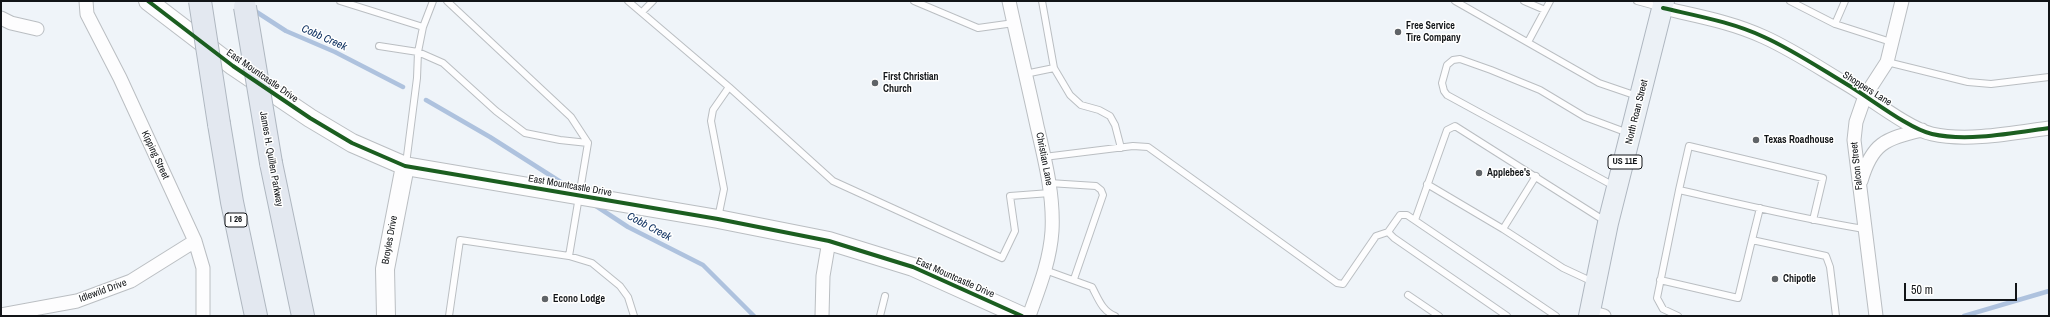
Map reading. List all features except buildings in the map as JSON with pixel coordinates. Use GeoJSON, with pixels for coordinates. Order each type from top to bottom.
{"type":"FeatureCollection","features":[{"type":"Feature","properties":{"kind":"highway","name":"I 26"},"geometry":{"type":"LineString","coordinates":[[200,1],[232,202],[256,316]]}},
{"type":"Feature","properties":{"kind":"highway","name":"James H. Quillen Parkway"},"geometry":{"type":"LineString","coordinates":[[244,4],[271,163],[303,316]]}},
{"type":"Feature","properties":{"kind":"main road","name":"North Roan Street"},"geometry":{"type":"LineString","coordinates":[[1594,315],[1596,283],[1608,223],[1618,189],[1663,4]]}},
{"type":"Feature","properties":{"kind":"street","name":"Kipping Street"},"geometry":{"type":"LineString","coordinates":[[86,1],[87,14],[120,78],[195,241],[203,268],[203,316]]}},
{"type":"Feature","properties":{"kind":"street","name":"East Mountcastle Drive"},"geometry":{"type":"LineString","coordinates":[[148,1],[233,66],[310,118],[352,143],[405,166],[718,219],[830,241],[913,267],[1022,316]]}},
{"type":"Feature","properties":{"kind":"street","name":"Christian Lane"},"geometry":{"type":"LineString","coordinates":[[1009,1],[1050,188],[1052,231],[1045,270],[1029,316]]}},
{"type":"Feature","properties":{"kind":"street","name":"Falcon Street"},"geometry":{"type":"LineString","coordinates":[[1876,316],[1854,140],[1856,122],[1865,96],[1887,62],[1902,1]]}},
{"type":"Feature","properties":{"kind":"street","name":"Shoppers Lane"},"geometry":{"type":"LineString","coordinates":[[1663,4],[1733,25],[1765,37],[1865,96],[1895,116],[1930,134],[1948,137],[2000,134],[2049,128]]}},
{"type":"Feature","properties":{"kind":"street"},"geometry":{"type":"LineString","coordinates":[[1,18],[11,23],[37,29]]}},
{"type":"Feature","properties":{"kind":"street"},"geometry":{"type":"LineString","coordinates":[[1859,187],[1870,156],[1885,140],[1922,130]]}},
{"type":"Feature","properties":{"kind":"street","name":"Broyles Drive"},"geometry":{"type":"LineString","coordinates":[[386,316],[385,269],[405,166]]}},
{"type":"Feature","properties":{"kind":"street","name":"Idlewild Drive"},"geometry":{"type":"LineString","coordinates":[[1,315],[77,301],[111,289],[131,281],[195,241]]}},
{"type":"Feature","properties":{"kind":"street"},"geometry":{"type":"LineString","coordinates":[[822,316],[823,276],[830,241]]}},
{"type":"Feature","properties":{"kind":"lane"},"geometry":{"type":"LineString","coordinates":[[340,1],[423,28]]}},
{"type":"Feature","properties":{"kind":"lane"},"geometry":{"type":"LineString","coordinates":[[405,166],[418,52],[423,28],[433,1]]}},
{"type":"Feature","properties":{"kind":"lane"},"geometry":{"type":"LineString","coordinates":[[447,1],[571,117],[588,143],[578,195],[569,256]]}},
{"type":"Feature","properties":{"kind":"lane"},"geometry":{"type":"LineString","coordinates":[[628,1],[730,87],[833,181],[1002,258],[1015,231],[1010,196],[1050,188],[1096,186],[1101,190],[1103,195],[1074,279]]}},
{"type":"Feature","properties":{"kind":"lane"},"geometry":{"type":"LineString","coordinates":[[642,12],[653,1]]}},
{"type":"Feature","properties":{"kind":"lane"},"geometry":{"type":"LineString","coordinates":[[914,1],[978,28],[1014,23]]}},
{"type":"Feature","properties":{"kind":"lane"},"geometry":{"type":"LineString","coordinates":[[1042,1],[1054,68],[1070,95],[1081,104],[1099,110],[1110,116],[1115,125],[1121,148]]}},
{"type":"Feature","properties":{"kind":"lane"},"geometry":{"type":"LineString","coordinates":[[1455,1],[1599,83],[1641,97]]}},
{"type":"Feature","properties":{"kind":"lane"},"geometry":{"type":"LineString","coordinates":[[1524,1],[1545,10]]}},
{"type":"Feature","properties":{"kind":"lane"},"geometry":{"type":"LineString","coordinates":[[1528,42],[1550,1]]}},
{"type":"Feature","properties":{"kind":"lane"},"geometry":{"type":"LineString","coordinates":[[1637,1],[1663,4]]}},
{"type":"Feature","properties":{"kind":"lane"},"geometry":{"type":"LineString","coordinates":[[1790,1],[1835,24],[1891,42]]}},
{"type":"Feature","properties":{"kind":"lane"},"geometry":{"type":"LineString","coordinates":[[1835,24],[1845,1]]}},
{"type":"Feature","properties":{"kind":"lane"},"geometry":{"type":"LineString","coordinates":[[379,46],[418,52],[443,63],[496,111],[525,133],[560,140],[588,143]]}},
{"type":"Feature","properties":{"kind":"lane"},"geometry":{"type":"LineString","coordinates":[[1618,189],[1447,95],[1444,91],[1442,83],[1447,65],[1453,60],[1460,59],[1491,70],[1540,90],[1585,117],[1631,135]]}},
{"type":"Feature","properties":{"kind":"lane"},"geometry":{"type":"LineString","coordinates":[[1887,62],[1968,82],[1991,84],[2049,77]]}},
{"type":"Feature","properties":{"kind":"lane"},"geometry":{"type":"LineString","coordinates":[[1026,74],[1054,68]]}},
{"type":"Feature","properties":{"kind":"lane"},"geometry":{"type":"LineString","coordinates":[[718,219],[724,188],[711,121],[713,110],[730,87]]}},
{"type":"Feature","properties":{"kind":"lane"},"geometry":{"type":"LineString","coordinates":[[1415,220],[1447,130],[1455,126],[1608,223]]}},
{"type":"Feature","properties":{"kind":"lane"},"geometry":{"type":"LineString","coordinates":[[1678,316],[1663,309],[1657,298],[1689,146],[1822,178],[1813,220]]}},
{"type":"Feature","properties":{"kind":"lane"},"geometry":{"type":"LineString","coordinates":[[1044,157],[1121,148],[1148,147],[1338,283],[1343,284],[1376,236],[1388,232],[1400,215],[1404,214],[1556,316]]}},
{"type":"Feature","properties":{"kind":"lane"},"geometry":{"type":"LineString","coordinates":[[1503,229],[1536,176]]}},
{"type":"Feature","properties":{"kind":"lane"},"geometry":{"type":"LineString","coordinates":[[1427,184],[1503,229],[1563,268],[1596,283]]}},
{"type":"Feature","properties":{"kind":"lane"},"geometry":{"type":"LineString","coordinates":[[1679,190],[1813,220],[1864,229]]}},
{"type":"Feature","properties":{"kind":"lane"},"geometry":{"type":"LineString","coordinates":[[1660,280],[1738,298],[1760,208]]}},
{"type":"Feature","properties":{"kind":"lane"},"geometry":{"type":"LineString","coordinates":[[1388,232],[1394,238],[1507,316]]}},
{"type":"Feature","properties":{"kind":"lane"},"geometry":{"type":"LineString","coordinates":[[449,316],[460,240],[569,256],[592,263],[620,286],[628,297],[634,316]]}},
{"type":"Feature","properties":{"kind":"lane"},"geometry":{"type":"LineString","coordinates":[[1752,240],[1826,256],[1830,267],[1836,316]]}},
{"type":"Feature","properties":{"kind":"lane"},"geometry":{"type":"LineString","coordinates":[[1045,270],[1074,279],[1092,287],[1100,303],[1108,313],[1115,316]]}},
{"type":"Feature","properties":{"kind":"lane"},"geometry":{"type":"LineString","coordinates":[[1408,295],[1439,316]]}},
{"type":"Feature","properties":{"kind":"lane"},"geometry":{"type":"LineString","coordinates":[[880,316],[885,296]]}},
{"type":"Feature","properties":{"kind":"waterway","name":"Cobb Creek"},"geometry":{"type":"LineString","coordinates":[[252,9],[286,31],[335,52],[403,87]]}},
{"type":"Feature","properties":{"kind":"waterway","name":"Cobb Creek"},"geometry":{"type":"LineString","coordinates":[[426,100],[490,137],[567,186]]}},
{"type":"Feature","properties":{"kind":"waterway","name":"Cobb Creek"},"geometry":{"type":"LineString","coordinates":[[596,206],[628,227],[703,265],[754,316]]}},
{"type":"Feature","properties":{"kind":"waterway","name":"Cobb Creek"},"geometry":{"type":"LineString","coordinates":[[1964,316],[2049,291]]}},
{"type":"Feature","properties":{"kind":"cycle path"},"geometry":{"type":"LineString","coordinates":[[148,1],[233,66],[310,118],[352,143],[405,166],[718,219],[829,241],[913,267],[1022,316]]}},
{"type":"Feature","properties":{"kind":"cycle path"},"geometry":{"type":"LineString","coordinates":[[1663,8],[1727,23],[1764,37],[1807,60],[1901,120],[1932,134],[1975,137],[2049,128]]}},
{"type":"Feature","properties":{"kind":"place","name":"Free Service Tire Company"},"geometry":{"type":"Point","coordinates":[1398,32]}},
{"type":"Feature","properties":{"kind":"place","name":"First Christian Church"},"geometry":{"type":"Point","coordinates":[875,83]}},
{"type":"Feature","properties":{"kind":"place","name":"Texas Roadhouse"},"geometry":{"type":"Point","coordinates":[1756,140]}},
{"type":"Feature","properties":{"kind":"place","name":"Applebee's"},"geometry":{"type":"Point","coordinates":[1479,173]}},
{"type":"Feature","properties":{"kind":"place","name":"Chipotle"},"geometry":{"type":"Point","coordinates":[1775,279]}},
{"type":"Feature","properties":{"kind":"place","name":"Econo Lodge"},"geometry":{"type":"Point","coordinates":[545,299]}}]}
